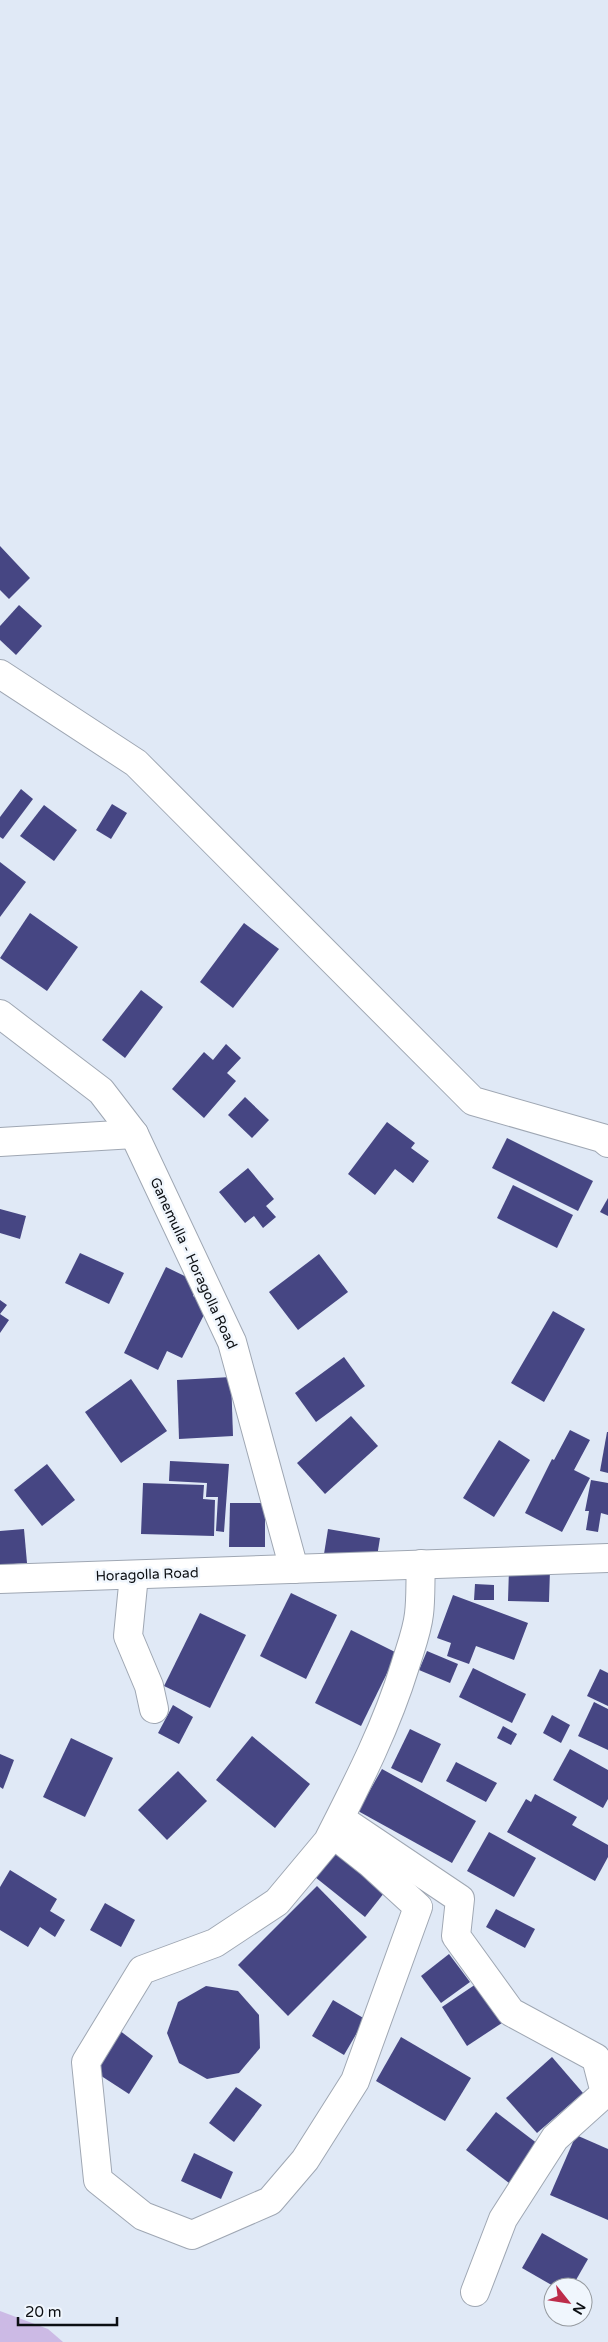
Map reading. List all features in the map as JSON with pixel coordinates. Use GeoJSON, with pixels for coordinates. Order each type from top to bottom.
{"type":"FeatureCollection","features":[{"type":"Feature","properties":{"kind":"street"},"geometry":{"type":"LineString","coordinates":[[0,674],[136,763],[473,1101],[602,1138],[608,1143]]}},
{"type":"Feature","properties":{"kind":"street","name":"Ganemulla - Horagolla Road"},"geometry":{"type":"LineString","coordinates":[[0,1014],[101,1091],[134,1134],[232,1342],[294,1569]]}},
{"type":"Feature","properties":{"kind":"street"},"geometry":{"type":"LineString","coordinates":[[0,1142],[134,1134]]}},
{"type":"Feature","properties":{"kind":"street","name":"Horagolla Road"},"geometry":{"type":"LineString","coordinates":[[0,1579],[608,1558]]}},
{"type":"Feature","properties":{"kind":"street"},"geometry":{"type":"LineString","coordinates":[[336,1826],[370,1863],[418,1907],[355,2080],[305,2160],[270,2201],[192,2235],[143,2216],[98,2180],[86,2062],[142,1970],[215,1943],[277,1902],[328,1841],[369,1762],[394,1700],[419,1614],[421,1564]]}},
{"type":"Feature","properties":{"kind":"street"},"geometry":{"type":"LineString","coordinates":[[134,1575],[128,1636],[149,1686],[154,1709]]}},
{"type":"Feature","properties":{"kind":"street"},"geometry":{"type":"LineString","coordinates":[[336,1826],[460,1899],[456,1936],[511,2012],[596,2058],[605,2094],[555,2138],[504,2219],[475,2292]]}},
{"type":"Feature","properties":{"kind":"shaded area"},"geometry":{"type":"Polygon","coordinates":[[[0,2311],[48,2329],[63,2342],[0,2342],[0,2311]]]}},
{"type":"Feature","properties":{"kind":"building"},"geometry":{"type":"Polygon","coordinates":[[[0,546],[30,578],[9,599],[0,590],[0,546]]]}},
{"type":"Feature","properties":{"kind":"building"},"geometry":{"type":"Polygon","coordinates":[[[19,605],[42,626],[16,655],[0,640],[0,626],[19,605]]]}},
{"type":"Feature","properties":{"kind":"building"},"geometry":{"type":"Polygon","coordinates":[[[21,789],[33,799],[3,839],[0,837],[0,817],[21,789]]]}},
{"type":"Feature","properties":{"kind":"building"},"geometry":{"type":"Polygon","coordinates":[[[112,804],[127,813],[111,839],[96,830],[112,804]]]}},
{"type":"Feature","properties":{"kind":"building"},"geometry":{"type":"Polygon","coordinates":[[[44,805],[77,830],[54,861],[20,836],[44,805]]]}},
{"type":"Feature","properties":{"kind":"building"},"geometry":{"type":"Polygon","coordinates":[[[0,862],[26,882],[0,917],[0,862]]]}},
{"type":"Feature","properties":{"kind":"building"},"geometry":{"type":"Polygon","coordinates":[[[30,913],[78,947],[47,991],[0,958],[30,913]]]}},
{"type":"Feature","properties":{"kind":"building"},"geometry":{"type":"Polygon","coordinates":[[[244,923],[279,949],[233,1008],[200,982],[244,923]]]}},
{"type":"Feature","properties":{"kind":"building"},"geometry":{"type":"Polygon","coordinates":[[[141,990],[163,1007],[125,1058],[102,1040],[141,990]]]}},
{"type":"Feature","properties":{"kind":"building"},"geometry":{"type":"Polygon","coordinates":[[[226,1044],[241,1058],[227,1073],[236,1081],[204,1118],[172,1089],[204,1052],[213,1060],[226,1044]]]}},
{"type":"Feature","properties":{"kind":"building"},"geometry":{"type":"Polygon","coordinates":[[[245,1097],[269,1120],[252,1138],[228,1115],[245,1097]]]}},
{"type":"Feature","properties":{"kind":"building"},"geometry":{"type":"Polygon","coordinates":[[[387,1122],[415,1143],[411,1148],[429,1161],[413,1183],[395,1169],[375,1195],[348,1174],[387,1122]]]}},
{"type":"Feature","properties":{"kind":"building"},"geometry":{"type":"Polygon","coordinates":[[[507,1138],[593,1181],[578,1211],[492,1168],[507,1138]]]}},
{"type":"Feature","properties":{"kind":"building"},"geometry":{"type":"Polygon","coordinates":[[[248,1168],[274,1199],[266,1206],[276,1217],[263,1228],[254,1216],[245,1223],[219,1192],[248,1168]]]}},
{"type":"Feature","properties":{"kind":"building"},"geometry":{"type":"Polygon","coordinates":[[[513,1185],[573,1215],[557,1248],[497,1218],[513,1185]]]}},
{"type":"Feature","properties":{"kind":"building"},"geometry":{"type":"Polygon","coordinates":[[[608,1198],[608,1216],[600,1212],[608,1198]]]}},
{"type":"Feature","properties":{"kind":"building"},"geometry":{"type":"Polygon","coordinates":[[[0,1209],[26,1216],[20,1239],[0,1233],[0,1209]]]}},
{"type":"Feature","properties":{"kind":"building"},"geometry":{"type":"Polygon","coordinates":[[[80,1253],[124,1273],[109,1304],[65,1283],[80,1253]]]}},
{"type":"Feature","properties":{"kind":"building"},"geometry":{"type":"Polygon","coordinates":[[[319,1254],[348,1292],[298,1330],[269,1292],[319,1254]]]}},
{"type":"Feature","properties":{"kind":"building"},"geometry":{"type":"Polygon","coordinates":[[[166,1267],[199,1283],[193,1296],[209,1305],[182,1358],[167,1351],[158,1370],[124,1353],[166,1267]]]}},
{"type":"Feature","properties":{"kind":"building"},"geometry":{"type":"Polygon","coordinates":[[[0,1300],[7,1305],[0,1314],[0,1300]]]}},
{"type":"Feature","properties":{"kind":"building"},"geometry":{"type":"Polygon","coordinates":[[[553,1311],[585,1329],[544,1402],[511,1383],[553,1311]]]}},
{"type":"Feature","properties":{"kind":"building"},"geometry":{"type":"Polygon","coordinates":[[[0,1314],[9,1320],[0,1333],[0,1314]]]}},
{"type":"Feature","properties":{"kind":"building"},"geometry":{"type":"Polygon","coordinates":[[[344,1357],[365,1386],[316,1422],[295,1393],[344,1357]]]}},
{"type":"Feature","properties":{"kind":"building"},"geometry":{"type":"Polygon","coordinates":[[[231,1377],[233,1436],[179,1439],[177,1380],[231,1377]]]}},
{"type":"Feature","properties":{"kind":"building"},"geometry":{"type":"Polygon","coordinates":[[[131,1379],[167,1431],[121,1463],[85,1412],[131,1379]]]}},
{"type":"Feature","properties":{"kind":"building"},"geometry":{"type":"Polygon","coordinates":[[[351,1416],[378,1446],[325,1494],[297,1463],[351,1416]]]}},
{"type":"Feature","properties":{"kind":"building"},"geometry":{"type":"Polygon","coordinates":[[[570,1430],[590,1440],[574,1470],[590,1478],[562,1532],[525,1513],[552,1459],[554,1460],[570,1430]]]}},
{"type":"Feature","properties":{"kind":"building"},"geometry":{"type":"Polygon","coordinates":[[[608,1432],[608,1473],[600,1471],[608,1432]]]}},
{"type":"Feature","properties":{"kind":"building"},"geometry":{"type":"Polygon","coordinates":[[[499,1440],[530,1460],[494,1517],[463,1498],[499,1440]]]}},
{"type":"Feature","properties":{"kind":"building"},"geometry":{"type":"Polygon","coordinates":[[[170,1461],[229,1464],[224,1532],[216,1531],[218,1497],[206,1497],[207,1483],[169,1481],[170,1461]]]}},
{"type":"Feature","properties":{"kind":"building"},"geometry":{"type":"Polygon","coordinates":[[[47,1464],[75,1500],[42,1526],[14,1490],[47,1464]]]}},
{"type":"Feature","properties":{"kind":"building"},"geometry":{"type":"Polygon","coordinates":[[[591,1480],[608,1483],[608,1515],[601,1513],[598,1532],[586,1530],[589,1511],[585,1511],[591,1480]]]}},
{"type":"Feature","properties":{"kind":"building"},"geometry":{"type":"Polygon","coordinates":[[[143,1483],[204,1485],[203,1499],[215,1500],[214,1536],[141,1534],[143,1483]]]}},
{"type":"Feature","properties":{"kind":"building"},"geometry":{"type":"Polygon","coordinates":[[[230,1503],[265,1503],[265,1547],[229,1547],[230,1503]]]}},
{"type":"Feature","properties":{"kind":"building"},"geometry":{"type":"Polygon","coordinates":[[[24,1529],[27,1563],[0,1565],[0,1531],[24,1529]]]}},
{"type":"Feature","properties":{"kind":"building"},"geometry":{"type":"Polygon","coordinates":[[[328,1529],[380,1538],[376,1563],[324,1554],[328,1529]]]}},
{"type":"Feature","properties":{"kind":"building"},"geometry":{"type":"Polygon","coordinates":[[[509,1568],[550,1569],[549,1602],[508,1601],[509,1568]]]}},
{"type":"Feature","properties":{"kind":"building"},"geometry":{"type":"Polygon","coordinates":[[[475,1584],[494,1585],[494,1600],[474,1600],[475,1584]]]}},
{"type":"Feature","properties":{"kind":"building"},"geometry":{"type":"Polygon","coordinates":[[[291,1593],[337,1615],[306,1679],[260,1656],[291,1593]]]}},
{"type":"Feature","properties":{"kind":"building"},"geometry":{"type":"Polygon","coordinates":[[[453,1595],[528,1623],[514,1660],[476,1646],[469,1664],[447,1656],[451,1643],[437,1638],[453,1595]]]}},
{"type":"Feature","properties":{"kind":"building"},"geometry":{"type":"Polygon","coordinates":[[[200,1613],[246,1635],[210,1708],[164,1686],[200,1613]]]}},
{"type":"Feature","properties":{"kind":"building"},"geometry":{"type":"Polygon","coordinates":[[[351,1630],[397,1653],[361,1726],[315,1703],[351,1630]]]}},
{"type":"Feature","properties":{"kind":"building"},"geometry":{"type":"Polygon","coordinates":[[[427,1651],[458,1664],[450,1683],[419,1670],[427,1651]]]}},
{"type":"Feature","properties":{"kind":"building"},"geometry":{"type":"Polygon","coordinates":[[[473,1668],[526,1694],[512,1723],[459,1697],[473,1668]]]}},
{"type":"Feature","properties":{"kind":"building"},"geometry":{"type":"Polygon","coordinates":[[[600,1669],[608,1673],[608,1706],[587,1696],[600,1669]]]}},
{"type":"Feature","properties":{"kind":"building"},"geometry":{"type":"Polygon","coordinates":[[[594,1702],[608,1709],[608,1750],[578,1736],[594,1702]]]}},
{"type":"Feature","properties":{"kind":"building"},"geometry":{"type":"Polygon","coordinates":[[[173,1705],[193,1717],[179,1744],[158,1733],[173,1705]]]}},
{"type":"Feature","properties":{"kind":"building"},"geometry":{"type":"Polygon","coordinates":[[[552,1715],[570,1725],[561,1743],[543,1733],[552,1715]]]}},
{"type":"Feature","properties":{"kind":"building"},"geometry":{"type":"Polygon","coordinates":[[[503,1726],[517,1734],[511,1745],[497,1738],[503,1726]]]}},
{"type":"Feature","properties":{"kind":"building"},"geometry":{"type":"Polygon","coordinates":[[[410,1729],[441,1744],[422,1783],[391,1768],[410,1729]]]}},
{"type":"Feature","properties":{"kind":"building"},"geometry":{"type":"Polygon","coordinates":[[[252,1736],[310,1784],[275,1828],[216,1780],[252,1736]]]}},
{"type":"Feature","properties":{"kind":"building"},"geometry":{"type":"Polygon","coordinates":[[[71,1738],[113,1758],[85,1817],[43,1797],[71,1738]]]}},
{"type":"Feature","properties":{"kind":"building"},"geometry":{"type":"Polygon","coordinates":[[[570,1749],[608,1770],[608,1799],[603,1808],[553,1780],[570,1749]]]}},
{"type":"Feature","properties":{"kind":"building"},"geometry":{"type":"Polygon","coordinates":[[[0,1754],[14,1760],[3,1789],[0,1787],[0,1754]]]}},
{"type":"Feature","properties":{"kind":"building"},"geometry":{"type":"Polygon","coordinates":[[[456,1762],[497,1783],[486,1802],[446,1781],[456,1762]]]}},
{"type":"Feature","properties":{"kind":"building"},"geometry":{"type":"Polygon","coordinates":[[[382,1769],[476,1821],[452,1863],[358,1811],[382,1769]]]}},
{"type":"Feature","properties":{"kind":"building"},"geometry":{"type":"Polygon","coordinates":[[[178,1771],[207,1801],[167,1840],[138,1810],[178,1771]]]}},
{"type":"Feature","properties":{"kind":"building"},"geometry":{"type":"Polygon","coordinates":[[[535,1794],[577,1817],[572,1825],[608,1845],[608,1857],[595,1881],[507,1832],[526,1799],[531,1802],[535,1794]]]}},
{"type":"Feature","properties":{"kind":"building"},"geometry":{"type":"Polygon","coordinates":[[[489,1832],[536,1858],[514,1897],[467,1871],[489,1832]]]}},
{"type":"Feature","properties":{"kind":"building"},"geometry":{"type":"Polygon","coordinates":[[[333,1845],[388,1888],[365,1917],[310,1873],[333,1845]]]}},
{"type":"Feature","properties":{"kind":"building"},"geometry":{"type":"Polygon","coordinates":[[[10,1870],[57,1899],[50,1911],[65,1920],[55,1937],[40,1927],[28,1947],[0,1930],[0,1887],[10,1870]]]}},
{"type":"Feature","properties":{"kind":"building"},"geometry":{"type":"Polygon","coordinates":[[[317,1886],[367,1937],[288,2016],[238,1965],[317,1886]]]}},
{"type":"Feature","properties":{"kind":"building"},"geometry":{"type":"Polygon","coordinates":[[[105,1903],[135,1920],[121,1947],[90,1930],[105,1903]]]}},
{"type":"Feature","properties":{"kind":"building"},"geometry":{"type":"Polygon","coordinates":[[[496,1909],[535,1929],[525,1948],[486,1927],[496,1909]]]}},
{"type":"Feature","properties":{"kind":"building"},"geometry":{"type":"Polygon","coordinates":[[[449,1954],[470,1982],[441,2003],[421,1976],[449,1954]]]}},
{"type":"Feature","properties":{"kind":"building"},"geometry":{"type":"Polygon","coordinates":[[[479,1982],[505,2021],[467,2046],[442,2007],[479,1982]]]}},
{"type":"Feature","properties":{"kind":"building"},"geometry":{"type":"Polygon","coordinates":[[[206,1986],[238,1991],[259,2015],[260,2048],[239,2073],[207,2079],[179,2063],[167,2033],[178,2002],[206,1986]]]}},
{"type":"Feature","properties":{"kind":"building"},"geometry":{"type":"Polygon","coordinates":[[[333,2000],[365,2019],[344,2055],[312,2036],[333,2000]]]}},
{"type":"Feature","properties":{"kind":"building"},"geometry":{"type":"Polygon","coordinates":[[[115,2027],[153,2056],[129,2094],[89,2068],[115,2027]]]}},
{"type":"Feature","properties":{"kind":"building"},"geometry":{"type":"Polygon","coordinates":[[[401,2037],[471,2078],[445,2121],[376,2081],[401,2037]]]}},
{"type":"Feature","properties":{"kind":"building"},"geometry":{"type":"Polygon","coordinates":[[[552,2057],[583,2093],[537,2133],[506,2098],[552,2057]]]}},
{"type":"Feature","properties":{"kind":"building"},"geometry":{"type":"Polygon","coordinates":[[[236,2087],[262,2105],[234,2142],[209,2123],[236,2087]]]}},
{"type":"Feature","properties":{"kind":"building"},"geometry":{"type":"Polygon","coordinates":[[[496,2112],[538,2144],[509,2183],[466,2150],[496,2112]]]}},
{"type":"Feature","properties":{"kind":"building"},"geometry":{"type":"Polygon","coordinates":[[[576,2135],[608,2149],[608,2220],[550,2195],[576,2135]]]}},
{"type":"Feature","properties":{"kind":"building"},"geometry":{"type":"Polygon","coordinates":[[[194,2153],[233,2172],[221,2199],[181,2181],[194,2153]]]}},
{"type":"Feature","properties":{"kind":"building"},"geometry":{"type":"Polygon","coordinates":[[[542,2233],[588,2259],[578,2277],[543,2277],[543,2280],[522,2268],[542,2233]]]}}]}
